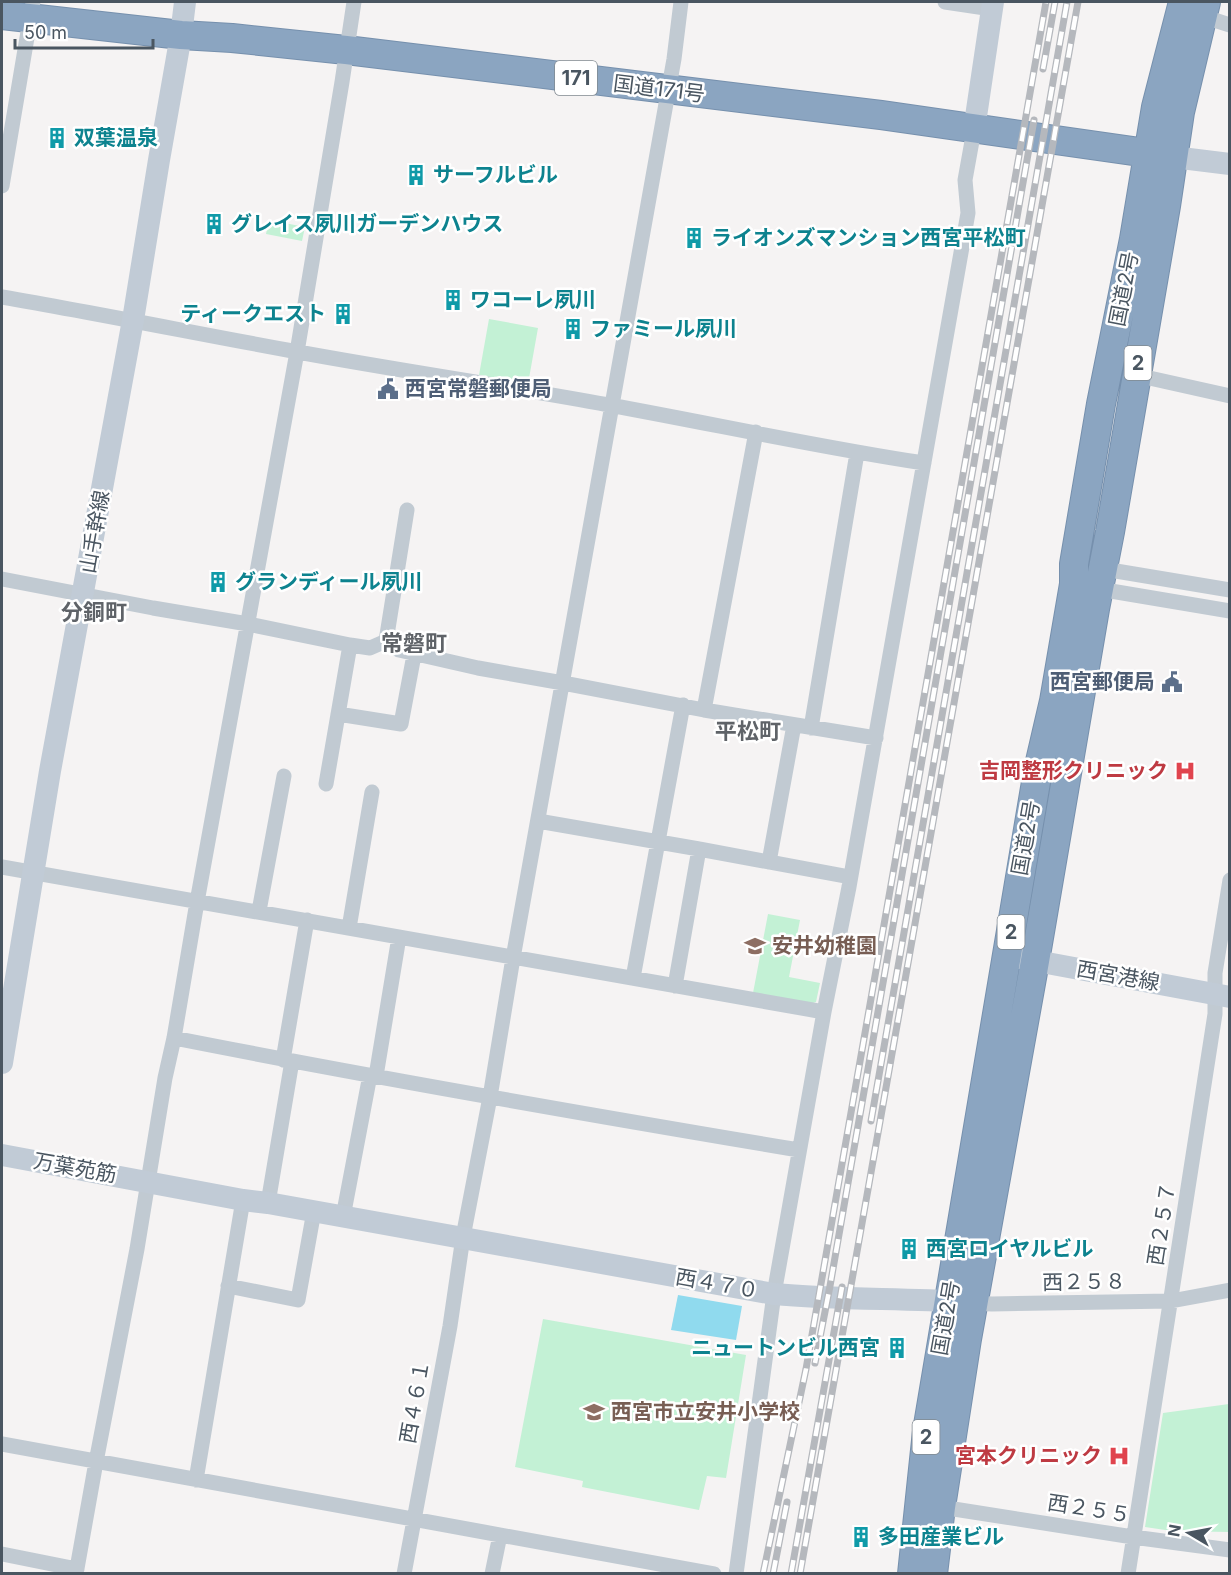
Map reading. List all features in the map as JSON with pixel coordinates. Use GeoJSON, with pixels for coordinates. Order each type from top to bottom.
{"type":"FeatureCollection","features":[{"type":"Feature","properties":{"kind":"highway","name":"国道2号"},"geometry":{"type":"LineString","coordinates":[[933,1574],[942,1507],[961,1302],[1007,956],[1038,770],[1088,576],[1136,375],[1161,155],[1156,107],[1197,6]]}},
{"type":"Feature","properties":{"kind":"highway","name":"国道171号"},"geometry":{"type":"LineString","coordinates":[[2,15],[32,11],[181,35],[346,50],[881,116],[1161,155]]}},
{"type":"Feature","properties":{"kind":"highway","name":"国道2号"},"geometry":{"type":"LineString","coordinates":[[912,1574],[927,1431],[961,1302],[1035,961],[1088,576],[1101,404],[1134,239],[1161,155]]}},
{"type":"Feature","properties":{"kind":"street","name":"山手幹線"},"geometry":{"type":"LineString","coordinates":[[2,1063],[56,740],[133,320],[185,2]]}},
{"type":"Feature","properties":{"kind":"street"},"geometry":{"type":"LineString","coordinates":[[2,1554],[77,1571],[297,352],[354,2]]}},
{"type":"Feature","properties":{"kind":"street","name":"西４６１"},"geometry":{"type":"LineString","coordinates":[[404,1574],[674,59],[681,2]]}},
{"type":"Feature","properties":{"kind":"street"},"geometry":{"type":"LineString","coordinates":[[736,1574],[774,1294],[876,738],[968,213],[965,180],[992,5],[945,2]]}},
{"type":"Feature","properties":{"kind":"street"},"geometry":{"type":"LineString","coordinates":[[1197,6],[1230,25]]}},
{"type":"Feature","properties":{"kind":"street"},"geometry":{"type":"LineString","coordinates":[[2,186],[32,11]]}},
{"type":"Feature","properties":{"kind":"street"},"geometry":{"type":"LineString","coordinates":[[1161,155],[1230,164]]}},
{"type":"Feature","properties":{"kind":"street"},"geometry":{"type":"LineString","coordinates":[[2,297],[297,352],[612,405],[857,453],[924,463]]}},
{"type":"Feature","properties":{"kind":"street"},"geometry":{"type":"LineString","coordinates":[[1136,375],[1229,394]]}},
{"type":"Feature","properties":{"kind":"street"},"geometry":{"type":"LineString","coordinates":[[704,710],[756,432]]}},
{"type":"Feature","properties":{"kind":"street"},"geometry":{"type":"LineString","coordinates":[[811,728],[857,453]]}},
{"type":"Feature","properties":{"kind":"street"},"geometry":{"type":"LineString","coordinates":[[386,641],[407,510]]}},
{"type":"Feature","properties":{"kind":"street"},"geometry":{"type":"LineString","coordinates":[[1088,576],[1230,590]]}},
{"type":"Feature","properties":{"kind":"street"},"geometry":{"type":"LineString","coordinates":[[1088,576],[1230,611]]}},
{"type":"Feature","properties":{"kind":"street"},"geometry":{"type":"LineString","coordinates":[[2,579],[350,645],[370,648],[386,641]]}},
{"type":"Feature","properties":{"kind":"street"},"geometry":{"type":"LineString","coordinates":[[386,641],[399,650],[414,655],[478,668],[704,710],[876,738]]}},
{"type":"Feature","properties":{"kind":"street"},"geometry":{"type":"LineString","coordinates":[[326,784],[350,645]]}},
{"type":"Feature","properties":{"kind":"street"},"geometry":{"type":"LineString","coordinates":[[338,714],[401,724],[414,655]]}},
{"type":"Feature","properties":{"kind":"street"},"geometry":{"type":"LineString","coordinates":[[633,978],[683,705]]}},
{"type":"Feature","properties":{"kind":"street"},"geometry":{"type":"LineString","coordinates":[[769,862],[794,725]]}},
{"type":"Feature","properties":{"kind":"street"},"geometry":{"type":"LineString","coordinates":[[259,911],[284,776]]}},
{"type":"Feature","properties":{"kind":"street"},"geometry":{"type":"LineString","coordinates":[[349,928],[372,792]]}},
{"type":"Feature","properties":{"kind":"street"},"geometry":{"type":"LineString","coordinates":[[538,821],[850,877]]}},
{"type":"Feature","properties":{"kind":"street"},"geometry":{"type":"LineString","coordinates":[[675,986],[699,849]]}},
{"type":"Feature","properties":{"kind":"street"},"geometry":{"type":"LineString","coordinates":[[2,867],[824,1012]]}},
{"type":"Feature","properties":{"kind":"street","name":"西２５７"},"geometry":{"type":"LineString","coordinates":[[1128,1574],[1215,1014],[1222,996],[1215,973],[1230,880]]}},
{"type":"Feature","properties":{"kind":"street"},"geometry":{"type":"LineString","coordinates":[[268,1203],[307,920]]}},
{"type":"Feature","properties":{"kind":"street"},"geometry":{"type":"LineString","coordinates":[[343,1217],[399,937]]}},
{"type":"Feature","properties":{"kind":"street","name":"西宮港線"},"geometry":{"type":"LineString","coordinates":[[1007,956],[1222,996]]}},
{"type":"Feature","properties":{"kind":"street"},"geometry":{"type":"LineString","coordinates":[[174,1038],[490,1097],[799,1150]]}},
{"type":"Feature","properties":{"kind":"street","name":"万葉苑筋"},"geometry":{"type":"LineString","coordinates":[[2,1155],[314,1211]]}},
{"type":"Feature","properties":{"kind":"street"},"geometry":{"type":"LineString","coordinates":[[196,1480],[243,1200]]}},
{"type":"Feature","properties":{"kind":"street"},"geometry":{"type":"LineString","coordinates":[[228,1286],[298,1300],[314,1211]]}},
{"type":"Feature","properties":{"kind":"street","name":"西４７０"},"geometry":{"type":"LineString","coordinates":[[314,1211],[774,1294],[961,1302]]}},
{"type":"Feature","properties":{"kind":"street","name":"西２５８"},"geometry":{"type":"LineString","coordinates":[[961,1302],[992,1304],[1171,1301],[1230,1290]]}},
{"type":"Feature","properties":{"kind":"street"},"geometry":{"type":"LineString","coordinates":[[2,1444],[714,1574]]}},
{"type":"Feature","properties":{"kind":"street","name":"西２５５"},"geometry":{"type":"LineString","coordinates":[[942,1507],[1230,1550]]}},
{"type":"Feature","properties":{"kind":"street"},"geometry":{"type":"LineString","coordinates":[[492,1574],[500,1535]]}},
{"type":"Feature","properties":{"kind":"green space"},"geometry":{"type":"Polygon","coordinates":[[[269,220],[305,227],[302,241],[266,234],[269,220]]]}},
{"type":"Feature","properties":{"kind":"green space"},"geometry":{"type":"Polygon","coordinates":[[[489,319],[538,328],[528,384],[479,375],[489,319]]]}},
{"type":"Feature","properties":{"kind":"green space"},"geometry":{"type":"Polygon","coordinates":[[[768,914],[800,920],[789,977],[820,983],[816,1002],[810,1004],[753,993],[768,914]]]}},
{"type":"Feature","properties":{"kind":"green space"},"geometry":{"type":"Polygon","coordinates":[[[543,1319],[746,1355],[726,1478],[707,1476],[699,1510],[582,1487],[583,1481],[515,1467],[543,1319]]]}},
{"type":"Feature","properties":{"kind":"green space"},"geometry":{"type":"Polygon","coordinates":[[[1229,1404],[1229,1532],[1172,1531],[1145,1527],[1163,1413],[1229,1404]]]}},
{"type":"Feature","properties":{"kind":"water"},"geometry":{"type":"Polygon","coordinates":[[[678,1295],[742,1306],[736,1340],[671,1330],[678,1295]]]}},
{"type":"Feature","properties":{"kind":"railway"},"geometry":{"type":"LineString","coordinates":[[763,1574],[806,1369],[1046,2]]}},
{"type":"Feature","properties":{"kind":"railway"},"geometry":{"type":"LineString","coordinates":[[1043,69],[1055,2]]}},
{"type":"Feature","properties":{"kind":"railway"},"geometry":{"type":"LineString","coordinates":[[871,1121],[1067,2]]}},
{"type":"Feature","properties":{"kind":"railway"},"geometry":{"type":"LineString","coordinates":[[800,1574],[1078,2]]}},
{"type":"Feature","properties":{"kind":"railway"},"geometry":{"type":"LineString","coordinates":[[815,1363],[1034,120]]}},
{"type":"Feature","properties":{"kind":"railway"},"geometry":{"type":"LineString","coordinates":[[791,1574],[842,1287]]}},
{"type":"Feature","properties":{"kind":"railway"},"geometry":{"type":"LineString","coordinates":[[773,1574],[787,1502]]}},
{"type":"Feature","properties":{"kind":"place","name":"双葉温泉"},"geometry":{"type":"Point","coordinates":[57,138]}},
{"type":"Feature","properties":{"kind":"place","name":"サーフルビル"},"geometry":{"type":"Point","coordinates":[416,175]}},
{"type":"Feature","properties":{"kind":"place","name":"グレイス夙川ガーデンハウス"},"geometry":{"type":"Point","coordinates":[214,224]}},
{"type":"Feature","properties":{"kind":"place","name":"ライオンズマンション西宮平松町"},"geometry":{"type":"Point","coordinates":[694,238]}},
{"type":"Feature","properties":{"kind":"place","name":"ワコーレ夙川"},"geometry":{"type":"Point","coordinates":[453,300]}},
{"type":"Feature","properties":{"kind":"place","name":"ティークエスト"},"geometry":{"type":"Point","coordinates":[343,314]}},
{"type":"Feature","properties":{"kind":"place","name":"ファミール夙川"},"geometry":{"type":"Point","coordinates":[573,329]}},
{"type":"Feature","properties":{"kind":"place","name":"西宮常磐郵便局"},"geometry":{"type":"Point","coordinates":[388,389]}},
{"type":"Feature","properties":{"kind":"place","name":"グランディール夙川"},"geometry":{"type":"Point","coordinates":[218,582]}},
{"type":"Feature","properties":{"kind":"place","name":"西宮郵便局"},"geometry":{"type":"Point","coordinates":[1172,682]}},
{"type":"Feature","properties":{"kind":"place","name":"吉岡整形クリニック"},"geometry":{"type":"Point","coordinates":[1185,771]}},
{"type":"Feature","properties":{"kind":"place","name":"安井幼稚園"},"geometry":{"type":"Point","coordinates":[755,946]}},
{"type":"Feature","properties":{"kind":"place","name":"西宮ロイヤルビル"},"geometry":{"type":"Point","coordinates":[909,1249]}},
{"type":"Feature","properties":{"kind":"place","name":"ニュートンビル西宮"},"geometry":{"type":"Point","coordinates":[897,1348]}},
{"type":"Feature","properties":{"kind":"place","name":"西宮市立安井小学校"},"geometry":{"type":"Point","coordinates":[594,1412]}},
{"type":"Feature","properties":{"kind":"place","name":"宮本クリニック"},"geometry":{"type":"Point","coordinates":[1119,1456]}},
{"type":"Feature","properties":{"kind":"place","name":"多田産業ビル"},"geometry":{"type":"Point","coordinates":[861,1537]}},
{"type":"Feature","properties":{"kind":"district","name":"分銅町"},"geometry":{"type":"Point","coordinates":[94,612]}},
{"type":"Feature","properties":{"kind":"district","name":"常磐町"},"geometry":{"type":"Point","coordinates":[414,643]}},
{"type":"Feature","properties":{"kind":"district","name":"平松町"},"geometry":{"type":"Point","coordinates":[748,731]}}]}
